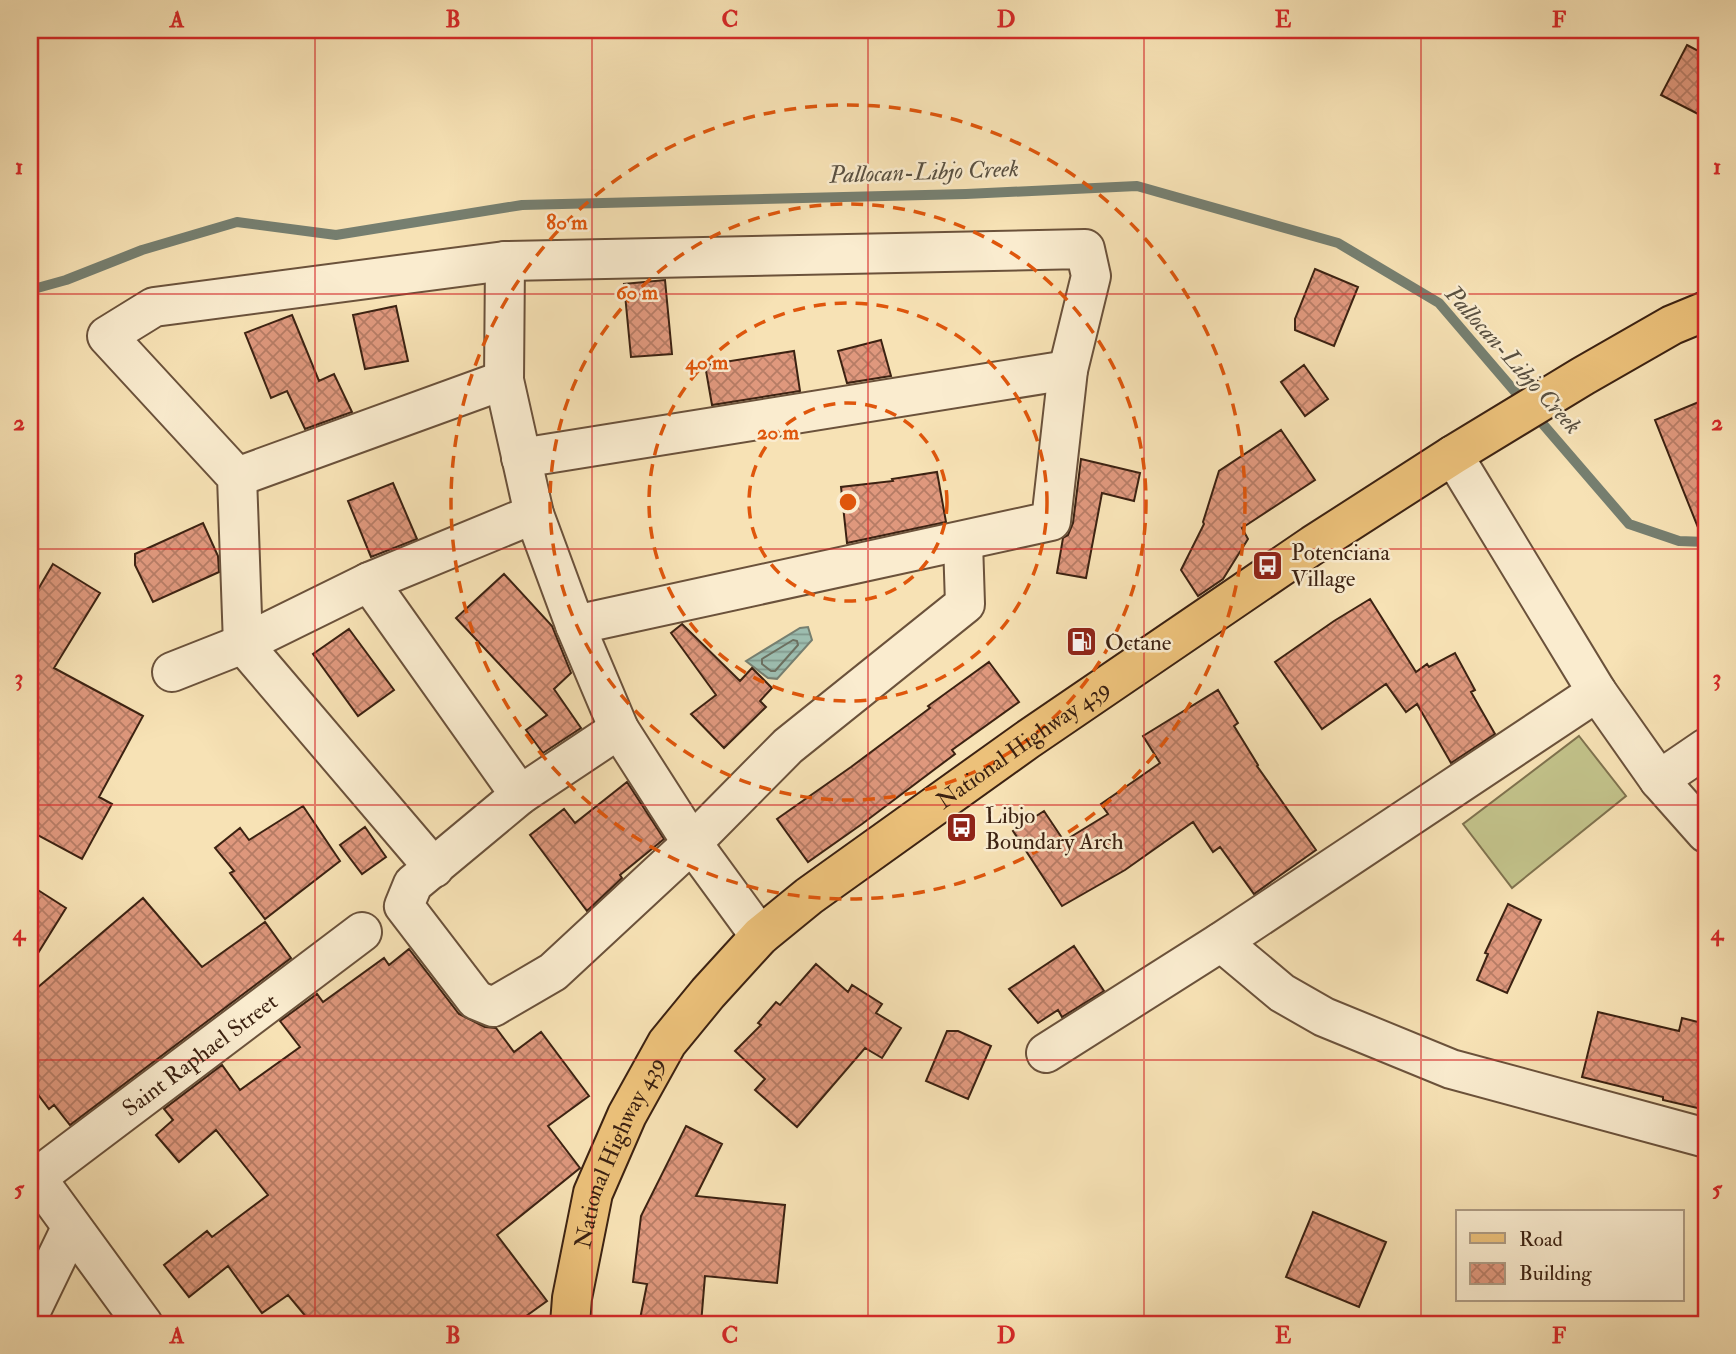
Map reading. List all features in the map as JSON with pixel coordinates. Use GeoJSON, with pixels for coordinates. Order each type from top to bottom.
{"type":"FeatureCollection","features":[{"type":"Feature","properties":{"kind":"main road","name":"National Highway 439"},"geometry":{"type":"LineString","coordinates":[[570,1324],[572,1298],[593,1194],[627,1115],[667,1043],[760,936],[809,895],[1027,740],[1313,545],[1583,376],[1672,325],[1706,311]]}},
{"type":"Feature","properties":{"kind":"street"},"geometry":{"type":"LineString","coordinates":[[434,868],[243,643],[237,477],[107,335],[154,307],[505,261],[1085,249],[1091,276],[1068,370],[1051,521],[575,625]]}},
{"type":"Feature","properties":{"kind":"street"},"geometry":{"type":"LineString","coordinates":[[505,261],[504,380],[534,514],[575,625],[619,729],[692,843],[760,936]]}},
{"type":"Feature","properties":{"kind":"street"},"geometry":{"type":"LineString","coordinates":[[521,458],[1068,370]]}},
{"type":"Feature","properties":{"kind":"street"},"geometry":{"type":"LineString","coordinates":[[237,477],[504,380]]}},
{"type":"Feature","properties":{"kind":"street"},"geometry":{"type":"LineString","coordinates":[[1453,455],[1597,692],[1660,780],[1706,833]]}},
{"type":"Feature","properties":{"kind":"street"},"geometry":{"type":"LineString","coordinates":[[172,673],[243,643],[369,582],[534,514]]}},
{"type":"Feature","properties":{"kind":"street"},"geometry":{"type":"LineString","coordinates":[[619,729],[520,795],[413,884],[404,906],[476,1000],[493,1007],[552,972],[692,843],[788,746],[965,604],[963,542]]}},
{"type":"Feature","properties":{"kind":"street"},"geometry":{"type":"LineString","coordinates":[[369,582],[520,795]]}},
{"type":"Feature","properties":{"kind":"street"},"geometry":{"type":"LineString","coordinates":[[1046,1053],[1221,942],[1597,692]]}},
{"type":"Feature","properties":{"kind":"street"},"geometry":{"type":"LineString","coordinates":[[1660,780],[1706,748]]}},
{"type":"Feature","properties":{"kind":"street","name":"Saint Raphael Street"},"geometry":{"type":"LineString","coordinates":[[33,1174],[362,932]]}},
{"type":"Feature","properties":{"kind":"street"},"geometry":{"type":"LineString","coordinates":[[1221,942],[1282,993],[1324,1017],[1438,1064],[1706,1138]]}},
{"type":"Feature","properties":{"kind":"street"},"geometry":{"type":"LineString","coordinates":[[33,1174],[143,1324]]}},
{"type":"Feature","properties":{"kind":"street"},"geometry":{"type":"LineString","coordinates":[[30,1313],[71,1228]]}},
{"type":"Feature","properties":{"kind":"green space"},"geometry":{"type":"Polygon","coordinates":[[[1579,736],[1626,796],[1512,888],[1463,824],[1579,736]]]}},
{"type":"Feature","properties":{"kind":"water"},"geometry":{"type":"Polygon","coordinates":[[[808,627],[812,640],[777,679],[768,678],[746,661],[800,628],[808,627]]]}},
{"type":"Feature","properties":{"kind":"building"},"geometry":{"type":"Polygon","coordinates":[[[1687,45],[1706,55],[1706,118],[1661,95],[1687,45]]]}},
{"type":"Feature","properties":{"kind":"building"},"geometry":{"type":"Polygon","coordinates":[[[1315,269],[1358,287],[1334,346],[1295,330],[1295,319],[1315,269]]]}},
{"type":"Feature","properties":{"kind":"building"},"geometry":{"type":"Polygon","coordinates":[[[665,280],[672,354],[631,357],[624,284],[665,280]]]}},
{"type":"Feature","properties":{"kind":"building"},"geometry":{"type":"Polygon","coordinates":[[[396,306],[408,361],[365,369],[353,315],[396,306]]]}},
{"type":"Feature","properties":{"kind":"building"},"geometry":{"type":"Polygon","coordinates":[[[292,315],[319,381],[334,374],[352,412],[305,429],[287,391],[271,398],[245,333],[292,315]]]}},
{"type":"Feature","properties":{"kind":"building"},"geometry":{"type":"Polygon","coordinates":[[[881,340],[891,376],[847,383],[838,351],[881,340]]]}},
{"type":"Feature","properties":{"kind":"building"},"geometry":{"type":"Polygon","coordinates":[[[794,351],[800,391],[712,405],[705,365],[794,351]]]}},
{"type":"Feature","properties":{"kind":"building"},"geometry":{"type":"Polygon","coordinates":[[[1304,365],[1328,399],[1305,416],[1281,382],[1304,365]]]}},
{"type":"Feature","properties":{"kind":"building"},"geometry":{"type":"Polygon","coordinates":[[[1706,399],[1706,544],[1705,545],[1655,420],[1706,399]]]}},
{"type":"Feature","properties":{"kind":"building"},"geometry":{"type":"Polygon","coordinates":[[[1281,430],[1315,480],[1242,528],[1248,539],[1223,579],[1198,596],[1181,570],[1204,524],[1219,471],[1281,430]]]}},
{"type":"Feature","properties":{"kind":"building"},"geometry":{"type":"Polygon","coordinates":[[[1081,459],[1140,473],[1134,501],[1102,493],[1086,578],[1057,573],[1063,538],[1068,535],[1073,523],[1081,459]]]}},
{"type":"Feature","properties":{"kind":"building"},"geometry":{"type":"Polygon","coordinates":[[[937,472],[946,522],[847,543],[841,487],[937,472]]]}},
{"type":"Feature","properties":{"kind":"building"},"geometry":{"type":"Polygon","coordinates":[[[393,483],[417,539],[371,557],[348,501],[393,483]]]}},
{"type":"Feature","properties":{"kind":"building"},"geometry":{"type":"Polygon","coordinates":[[[203,523],[218,556],[219,572],[153,602],[135,565],[135,554],[203,523]]]}},
{"type":"Feature","properties":{"kind":"building"},"geometry":{"type":"Polygon","coordinates":[[[53,564],[100,593],[54,668],[143,716],[99,797],[112,804],[82,859],[30,831],[30,603],[53,564]]]}},
{"type":"Feature","properties":{"kind":"building"},"geometry":{"type":"Polygon","coordinates":[[[504,574],[552,626],[571,673],[554,689],[581,728],[543,753],[526,730],[547,715],[456,618],[504,574]]]}},
{"type":"Feature","properties":{"kind":"building"},"geometry":{"type":"Polygon","coordinates":[[[1370,599],[1416,672],[1427,664],[1429,667],[1455,653],[1475,690],[1471,692],[1495,734],[1451,763],[1417,704],[1406,712],[1386,684],[1322,729],[1275,662],[1370,599]]]}},
{"type":"Feature","properties":{"kind":"building"},"geometry":{"type":"Polygon","coordinates":[[[682,624],[740,681],[752,668],[772,688],[760,701],[766,707],[724,748],[691,714],[716,695],[671,633],[682,624]]]}},
{"type":"Feature","properties":{"kind":"building"},"geometry":{"type":"Polygon","coordinates":[[[349,629],[394,690],[358,716],[313,654],[349,629]]]}},
{"type":"Feature","properties":{"kind":"building"},"geometry":{"type":"Polygon","coordinates":[[[989,662],[1019,702],[952,750],[955,754],[808,862],[777,819],[851,767],[989,662]]]}},
{"type":"Feature","properties":{"kind":"building"},"geometry":{"type":"Polygon","coordinates":[[[1218,690],[1238,723],[1234,726],[1257,766],[1316,850],[1254,894],[1220,847],[1213,852],[1193,822],[1125,870],[1062,906],[1013,831],[1044,811],[1064,841],[1108,814],[1101,804],[1160,763],[1143,736],[1218,690]]]}},
{"type":"Feature","properties":{"kind":"building"},"geometry":{"type":"Polygon","coordinates":[[[627,782],[664,839],[620,875],[622,878],[587,911],[530,835],[564,809],[575,823],[627,782]]]}},
{"type":"Feature","properties":{"kind":"building"},"geometry":{"type":"Polygon","coordinates":[[[303,806],[340,861],[265,919],[230,873],[234,871],[215,848],[240,828],[249,840],[303,806]]]}},
{"type":"Feature","properties":{"kind":"building"},"geometry":{"type":"Polygon","coordinates":[[[365,827],[386,857],[362,874],[340,845],[365,827]]]}},
{"type":"Feature","properties":{"kind":"building"},"geometry":{"type":"Polygon","coordinates":[[[30,885],[66,908],[30,966],[30,885]]]}},
{"type":"Feature","properties":{"kind":"building"},"geometry":{"type":"Polygon","coordinates":[[[143,898],[202,967],[265,922],[291,958],[70,1125],[54,1105],[49,1109],[30,1084],[30,994],[143,898]]]}},
{"type":"Feature","properties":{"kind":"building"},"geometry":{"type":"Polygon","coordinates":[[[1508,904],[1541,920],[1507,993],[1477,980],[1488,954],[1485,953],[1508,904]]]}},
{"type":"Feature","properties":{"kind":"building"},"geometry":{"type":"Polygon","coordinates":[[[1074,946],[1104,991],[1062,1017],[1058,1010],[1038,1023],[1009,989],[1074,946]]]}},
{"type":"Feature","properties":{"kind":"building"},"geometry":{"type":"Polygon","coordinates":[[[409,949],[459,1014],[485,1027],[496,1028],[514,1052],[541,1032],[589,1096],[548,1126],[580,1168],[497,1235],[547,1301],[515,1324],[312,1324],[288,1295],[262,1313],[228,1266],[189,1297],[164,1265],[207,1231],[212,1237],[268,1195],[216,1130],[179,1162],[156,1135],[173,1120],[164,1109],[222,1065],[240,1090],[300,1047],[280,1021],[317,994],[323,1002],[384,958],[389,965],[409,949]]]}},
{"type":"Feature","properties":{"kind":"building"},"geometry":{"type":"Polygon","coordinates":[[[816,964],[848,992],[852,985],[882,1004],[876,1013],[901,1028],[882,1058],[865,1048],[797,1127],[755,1090],[765,1079],[735,1051],[761,1025],[758,1023],[776,1002],[780,1005],[816,964]]]}},
{"type":"Feature","properties":{"kind":"building"},"geometry":{"type":"Polygon","coordinates":[[[1598,1012],[1679,1031],[1682,1018],[1706,1024],[1706,1110],[1582,1077],[1598,1012]]]}},
{"type":"Feature","properties":{"kind":"building"},"geometry":{"type":"Polygon","coordinates":[[[947,1031],[958,1031],[991,1046],[968,1099],[926,1081],[947,1031]]]}},
{"type":"Feature","properties":{"kind":"building"},"geometry":{"type":"Polygon","coordinates":[[[686,1126],[722,1144],[696,1196],[785,1205],[777,1283],[705,1276],[701,1324],[639,1324],[647,1284],[633,1282],[641,1216],[686,1126]]]}},
{"type":"Feature","properties":{"kind":"building"},"geometry":{"type":"Polygon","coordinates":[[[1313,1212],[1386,1242],[1359,1307],[1286,1277],[1313,1212]]]}},
{"type":"Feature","properties":{"kind":"waterway","name":"Pallocan-Libjo Creek"},"geometry":{"type":"LineString","coordinates":[[30,290],[66,280],[142,250],[237,222],[336,235],[522,205],[966,194],[1137,186],[1338,243],[1439,303],[1523,401]]}},
{"type":"Feature","properties":{"kind":"waterway","name":"Pallocan-Libjo Creek"},"geometry":{"type":"LineString","coordinates":[[1535,415],[1629,524],[1679,541],[1706,542]]}},
{"type":"Feature","properties":{"kind":"place","name":"Potenciana Village"},"geometry":{"type":"Point","coordinates":[1268,565]}},
{"type":"Feature","properties":{"kind":"place","name":"Octane"},"geometry":{"type":"Point","coordinates":[1082,642]}},
{"type":"Feature","properties":{"kind":"place","name":"Libjo Boundary Arch"},"geometry":{"type":"Point","coordinates":[962,828]}}]}
